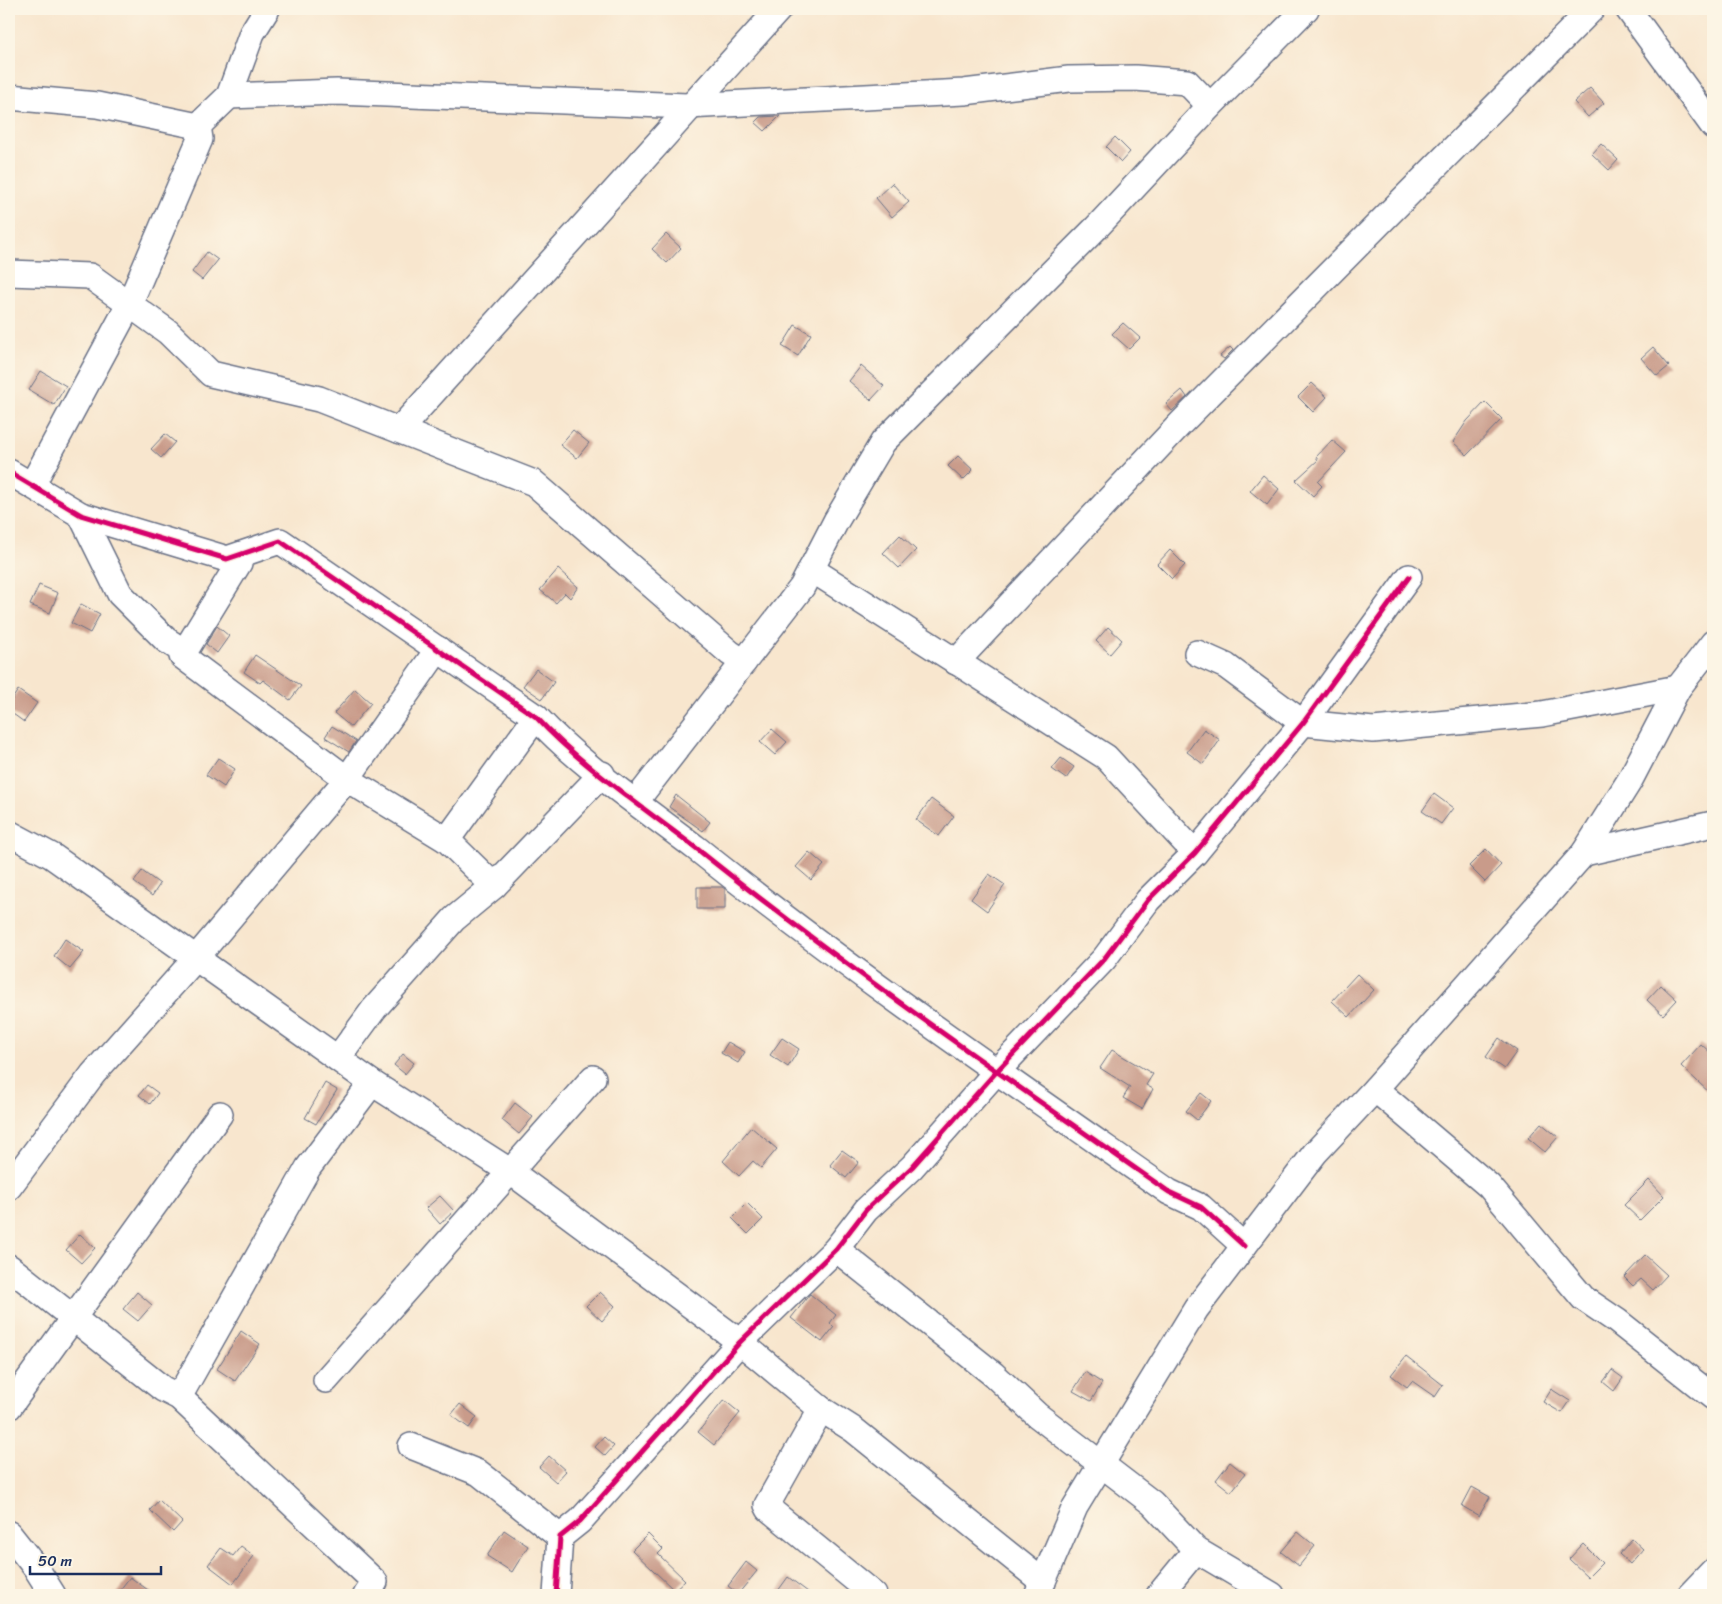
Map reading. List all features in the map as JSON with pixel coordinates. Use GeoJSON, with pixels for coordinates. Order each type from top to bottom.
{"type":"FeatureCollection","features":[{"type":"Feature","properties":{"kind":"street"},"geometry":{"type":"LineString","coordinates":[[198,126],[229,96],[252,32],[267,9]]}},
{"type":"Feature","properties":{"kind":"street"},"geometry":{"type":"LineString","coordinates":[[399,430],[779,9]]}},
{"type":"Feature","properties":{"kind":"street"},"geometry":{"type":"LineString","coordinates":[[636,801],[802,587],[836,521],[883,442],[1096,228],[1210,106],[1306,9]]}},
{"type":"Feature","properties":{"kind":"street"},"geometry":{"type":"LineString","coordinates":[[956,662],[1181,423],[1592,9]]}},
{"type":"Feature","properties":{"kind":"street"},"geometry":{"type":"LineString","coordinates":[[1628,9],[1713,126]]}},
{"type":"Feature","properties":{"kind":"street"},"geometry":{"type":"LineString","coordinates":[[229,96],[337,92],[692,105],[964,92],[1069,79],[1135,78],[1187,82],[1210,106]]}},
{"type":"Feature","properties":{"kind":"street"},"geometry":{"type":"LineString","coordinates":[[9,97],[97,105],[198,126]]}},
{"type":"Feature","properties":{"kind":"street"},"geometry":{"type":"LineString","coordinates":[[32,485],[129,305],[200,139],[198,126]]}},
{"type":"Feature","properties":{"kind":"street"},"geometry":{"type":"LineString","coordinates":[[9,273],[90,276],[168,332],[211,374],[318,399],[534,483],[730,653],[744,662]]}},
{"type":"Feature","properties":{"kind":"street"},"geometry":{"type":"LineString","coordinates":[[9,472],[81,515],[239,563],[183,651],[182,656],[347,779],[447,840],[494,886]]}},
{"type":"Feature","properties":{"kind":"street"},"geometry":{"type":"LineString","coordinates":[[81,515],[120,594],[166,640],[183,651]]}},
{"type":"Feature","properties":{"kind":"street"},"geometry":{"type":"LineString","coordinates":[[226,559],[280,541],[536,716],[550,732],[789,922],[1169,1192],[1201,1206],[1244,1246]]}},
{"type":"Feature","properties":{"kind":"street"},"geometry":{"type":"LineString","coordinates":[[811,569],[1106,757],[1194,853]]}},
{"type":"Feature","properties":{"kind":"street"},"geometry":{"type":"LineString","coordinates":[[556,1595],[560,1537],[580,1521],[740,1342],[836,1249],[866,1210],[912,1168],[997,1071],[1104,959],[1148,900],[1194,853],[1304,723],[1409,577]]}},
{"type":"Feature","properties":{"kind":"street"},"geometry":{"type":"LineString","coordinates":[[9,833],[52,856],[372,1083],[511,1172],[740,1342],[821,1409],[854,1430],[1040,1589],[1075,1507],[1196,1309],[1315,1153],[1584,853],[1630,780],[1678,688],[1713,643]]}},
{"type":"Feature","properties":{"kind":"street"},"geometry":{"type":"LineString","coordinates":[[9,1187],[93,1074],[196,958],[347,779],[438,649]]}},
{"type":"Feature","properties":{"kind":"street"},"geometry":{"type":"LineString","coordinates":[[1197,653],[1226,666],[1304,723],[1373,730],[1522,716],[1678,688]]}},
{"type":"Feature","properties":{"kind":"street"},"geometry":{"type":"LineString","coordinates":[[447,840],[536,716]]}},
{"type":"Feature","properties":{"kind":"street"},"geometry":{"type":"LineString","coordinates":[[338,1058],[374,1009],[454,919],[494,886],[602,774]]}},
{"type":"Feature","properties":{"kind":"street"},"geometry":{"type":"LineString","coordinates":[[1584,853],[1713,824]]}},
{"type":"Feature","properties":{"kind":"street"},"geometry":{"type":"LineString","coordinates":[[326,1380],[593,1078]]}},
{"type":"Feature","properties":{"kind":"street"},"geometry":{"type":"LineString","coordinates":[[179,1397],[308,1168],[372,1083]]}},
{"type":"Feature","properties":{"kind":"street"},"geometry":{"type":"LineString","coordinates":[[1374,1089],[1489,1186],[1583,1298],[1617,1321],[1713,1397]]}},
{"type":"Feature","properties":{"kind":"street"},"geometry":{"type":"LineString","coordinates":[[9,1407],[220,1114]]}},
{"type":"Feature","properties":{"kind":"street"},"geometry":{"type":"LineString","coordinates":[[836,1249],[993,1374],[1036,1415],[1152,1503],[1196,1550],[1272,1595]]}},
{"type":"Feature","properties":{"kind":"street"},"geometry":{"type":"LineString","coordinates":[[9,1267],[163,1389],[179,1397],[375,1582],[366,1595]]}},
{"type":"Feature","properties":{"kind":"street"},"geometry":{"type":"LineString","coordinates":[[821,1409],[767,1505],[776,1515],[874,1595]]}},
{"type":"Feature","properties":{"kind":"street"},"geometry":{"type":"LineString","coordinates":[[411,1446],[479,1473],[560,1537]]}},
{"type":"Feature","properties":{"kind":"street"},"geometry":{"type":"LineString","coordinates":[[9,1534],[36,1568],[53,1595]]}},
{"type":"Feature","properties":{"kind":"street"},"geometry":{"type":"LineString","coordinates":[[1159,1595],[1196,1550]]}},
{"type":"Feature","properties":{"kind":"street"},"geometry":{"type":"LineString","coordinates":[[1690,1595],[1713,1571]]}},
{"type":"Feature","properties":{"kind":"building"},"geometry":{"type":"Polygon","coordinates":[[[1590,88],[1604,103],[1588,117],[1574,102],[1590,88]]]}},
{"type":"Feature","properties":{"kind":"building"},"geometry":{"type":"Polygon","coordinates":[[[780,116],[765,131],[755,122],[760,117],[780,116]]]}},
{"type":"Feature","properties":{"kind":"building"},"geometry":{"type":"Polygon","coordinates":[[[1115,137],[1130,152],[1121,162],[1106,147],[1115,137]]]}},
{"type":"Feature","properties":{"kind":"building"},"geometry":{"type":"Polygon","coordinates":[[[1601,144],[1618,160],[1609,170],[1592,154],[1601,144]]]}},
{"type":"Feature","properties":{"kind":"building"},"geometry":{"type":"Polygon","coordinates":[[[892,183],[909,202],[892,217],[876,198],[892,183]]]}},
{"type":"Feature","properties":{"kind":"building"},"geometry":{"type":"Polygon","coordinates":[[[666,234],[681,248],[667,263],[652,249],[666,234]]]}},
{"type":"Feature","properties":{"kind":"building"},"geometry":{"type":"Polygon","coordinates":[[[207,252],[218,260],[202,280],[192,272],[207,252]]]}},
{"type":"Feature","properties":{"kind":"building"},"geometry":{"type":"Polygon","coordinates":[[[1123,323],[1140,338],[1129,349],[1112,334],[1123,323]]]}},
{"type":"Feature","properties":{"kind":"building"},"geometry":{"type":"Polygon","coordinates":[[[795,325],[811,334],[798,356],[782,346],[795,325]]]}},
{"type":"Feature","properties":{"kind":"building"},"geometry":{"type":"Polygon","coordinates":[[[1230,347],[1233,350],[1224,359],[1220,356],[1230,347]]]}},
{"type":"Feature","properties":{"kind":"building"},"geometry":{"type":"Polygon","coordinates":[[[1653,347],[1669,366],[1657,376],[1641,358],[1653,347]]]}},
{"type":"Feature","properties":{"kind":"building"},"geometry":{"type":"Polygon","coordinates":[[[861,366],[884,386],[871,400],[849,381],[861,366]]]}},
{"type":"Feature","properties":{"kind":"building"},"geometry":{"type":"Polygon","coordinates":[[[41,371],[66,386],[54,405],[29,390],[41,371]]]}},
{"type":"Feature","properties":{"kind":"building"},"geometry":{"type":"Polygon","coordinates":[[[1312,383],[1327,397],[1313,412],[1298,397],[1312,383]]]}},
{"type":"Feature","properties":{"kind":"building"},"geometry":{"type":"Polygon","coordinates":[[[1182,390],[1187,397],[1172,411],[1166,404],[1182,390]]]}},
{"type":"Feature","properties":{"kind":"building"},"geometry":{"type":"Polygon","coordinates":[[[1485,402],[1502,419],[1467,455],[1453,442],[1467,421],[1485,402]]]}},
{"type":"Feature","properties":{"kind":"building"},"geometry":{"type":"Polygon","coordinates":[[[573,430],[589,443],[577,458],[560,445],[573,430]]]}},
{"type":"Feature","properties":{"kind":"building"},"geometry":{"type":"Polygon","coordinates":[[[165,434],[175,442],[161,458],[151,449],[165,434]]]}},
{"type":"Feature","properties":{"kind":"building"},"geometry":{"type":"Polygon","coordinates":[[[1332,440],[1346,452],[1318,482],[1322,486],[1313,496],[1296,480],[1318,460],[1316,457],[1332,440]]]}},
{"type":"Feature","properties":{"kind":"building"},"geometry":{"type":"Polygon","coordinates":[[[958,456],[973,470],[963,480],[948,466],[958,456]]]}},
{"type":"Feature","properties":{"kind":"building"},"geometry":{"type":"Polygon","coordinates":[[[1263,475],[1279,489],[1267,505],[1250,491],[1263,475]]]}},
{"type":"Feature","properties":{"kind":"building"},"geometry":{"type":"Polygon","coordinates":[[[900,535],[916,550],[899,568],[883,553],[900,535]]]}},
{"type":"Feature","properties":{"kind":"building"},"geometry":{"type":"Polygon","coordinates":[[[1170,550],[1185,565],[1172,579],[1157,564],[1170,550]]]}},
{"type":"Feature","properties":{"kind":"building"},"geometry":{"type":"Polygon","coordinates":[[[558,569],[578,587],[570,598],[565,593],[556,603],[540,590],[558,569]]]}},
{"type":"Feature","properties":{"kind":"building"},"geometry":{"type":"Polygon","coordinates":[[[39,585],[58,593],[50,613],[30,605],[39,585]]]}},
{"type":"Feature","properties":{"kind":"building"},"geometry":{"type":"Polygon","coordinates":[[[81,604],[100,614],[90,633],[71,623],[81,604]]]}},
{"type":"Feature","properties":{"kind":"building"},"geometry":{"type":"Polygon","coordinates":[[[217,626],[229,636],[217,653],[206,644],[217,626]]]}},
{"type":"Feature","properties":{"kind":"building"},"geometry":{"type":"Polygon","coordinates":[[[1108,627],[1122,640],[1110,654],[1096,641],[1108,627]]]}},
{"type":"Feature","properties":{"kind":"building"},"geometry":{"type":"Polygon","coordinates":[[[255,655],[301,686],[290,700],[263,680],[260,683],[244,672],[255,655]]]}},
{"type":"Feature","properties":{"kind":"building"},"geometry":{"type":"Polygon","coordinates":[[[536,669],[554,682],[542,699],[523,686],[536,669]]]}},
{"type":"Feature","properties":{"kind":"building"},"geometry":{"type":"Polygon","coordinates":[[[355,689],[371,703],[351,727],[334,713],[355,689]]]}},
{"type":"Feature","properties":{"kind":"building"},"geometry":{"type":"Polygon","coordinates":[[[18,690],[37,703],[24,722],[9,711],[9,704],[18,690]]]}},
{"type":"Feature","properties":{"kind":"building"},"geometry":{"type":"Polygon","coordinates":[[[332,726],[356,741],[349,752],[325,737],[332,726]]]}},
{"type":"Feature","properties":{"kind":"building"},"geometry":{"type":"Polygon","coordinates":[[[772,729],[787,742],[775,755],[760,742],[772,729]]]}},
{"type":"Feature","properties":{"kind":"building"},"geometry":{"type":"Polygon","coordinates":[[[1204,729],[1220,740],[1203,764],[1187,752],[1204,729]]]}},
{"type":"Feature","properties":{"kind":"building"},"geometry":{"type":"Polygon","coordinates":[[[218,758],[235,769],[224,787],[206,775],[218,758]]]}},
{"type":"Feature","properties":{"kind":"building"},"geometry":{"type":"Polygon","coordinates":[[[1061,758],[1074,767],[1066,779],[1052,769],[1061,758]]]}},
{"type":"Feature","properties":{"kind":"building"},"geometry":{"type":"Polygon","coordinates":[[[1434,794],[1453,808],[1441,824],[1422,811],[1434,794]]]}},
{"type":"Feature","properties":{"kind":"building"},"geometry":{"type":"Polygon","coordinates":[[[676,795],[710,822],[703,831],[669,807],[676,795]]]}},
{"type":"Feature","properties":{"kind":"building"},"geometry":{"type":"Polygon","coordinates":[[[931,799],[954,816],[939,836],[916,820],[931,799]]]}},
{"type":"Feature","properties":{"kind":"building"},"geometry":{"type":"Polygon","coordinates":[[[1486,849],[1501,865],[1485,882],[1469,866],[1486,849]]]}},
{"type":"Feature","properties":{"kind":"building"},"geometry":{"type":"Polygon","coordinates":[[[809,852],[824,865],[811,880],[796,867],[809,852]]]}},
{"type":"Feature","properties":{"kind":"building"},"geometry":{"type":"Polygon","coordinates":[[[142,871],[160,884],[152,896],[134,882],[142,871]]]}},
{"type":"Feature","properties":{"kind":"building"},"geometry":{"type":"Polygon","coordinates":[[[989,874],[1005,885],[987,911],[971,899],[989,874]]]}},
{"type":"Feature","properties":{"kind":"building"},"geometry":{"type":"Polygon","coordinates":[[[697,887],[722,887],[725,889],[725,909],[697,909],[697,887]]]}},
{"type":"Feature","properties":{"kind":"building"},"geometry":{"type":"Polygon","coordinates":[[[65,939],[84,952],[70,969],[54,956],[65,939]]]}},
{"type":"Feature","properties":{"kind":"building"},"geometry":{"type":"Polygon","coordinates":[[[1357,974],[1374,990],[1349,1017],[1332,1001],[1357,974]]]}},
{"type":"Feature","properties":{"kind":"building"},"geometry":{"type":"Polygon","coordinates":[[[1661,985],[1677,1000],[1663,1015],[1647,1000],[1661,985]]]}},
{"type":"Feature","properties":{"kind":"building"},"geometry":{"type":"Polygon","coordinates":[[[782,1038],[799,1049],[788,1067],[770,1055],[782,1038]]]}},
{"type":"Feature","properties":{"kind":"building"},"geometry":{"type":"Polygon","coordinates":[[[1499,1038],[1517,1051],[1504,1069],[1486,1057],[1499,1038]]]}},
{"type":"Feature","properties":{"kind":"building"},"geometry":{"type":"Polygon","coordinates":[[[728,1042],[745,1052],[738,1063],[721,1053],[728,1042]]]}},
{"type":"Feature","properties":{"kind":"building"},"geometry":{"type":"Polygon","coordinates":[[[1701,1044],[1713,1055],[1713,1096],[1681,1066],[1701,1044]]]}},
{"type":"Feature","properties":{"kind":"building"},"geometry":{"type":"Polygon","coordinates":[[[1112,1050],[1153,1074],[1146,1085],[1153,1089],[1142,1109],[1123,1098],[1130,1087],[1100,1068],[1112,1050]]]}},
{"type":"Feature","properties":{"kind":"building"},"geometry":{"type":"Polygon","coordinates":[[[403,1054],[414,1063],[405,1074],[394,1065],[403,1054]]]}},
{"type":"Feature","properties":{"kind":"building"},"geometry":{"type":"Polygon","coordinates":[[[325,1083],[337,1090],[316,1124],[305,1118],[325,1083]]]}},
{"type":"Feature","properties":{"kind":"building"},"geometry":{"type":"Polygon","coordinates":[[[147,1085],[158,1093],[150,1104],[139,1095],[147,1085]]]}},
{"type":"Feature","properties":{"kind":"building"},"geometry":{"type":"Polygon","coordinates":[[[1201,1093],[1211,1101],[1197,1120],[1186,1111],[1201,1093]]]}},
{"type":"Feature","properties":{"kind":"building"},"geometry":{"type":"Polygon","coordinates":[[[515,1103],[533,1117],[519,1134],[502,1120],[515,1103]]]}},
{"type":"Feature","properties":{"kind":"building"},"geometry":{"type":"Polygon","coordinates":[[[1541,1123],[1558,1137],[1545,1152],[1528,1138],[1541,1123]]]}},
{"type":"Feature","properties":{"kind":"building"},"geometry":{"type":"Polygon","coordinates":[[[751,1127],[777,1149],[761,1168],[753,1161],[739,1176],[723,1161],[751,1127]]]}},
{"type":"Feature","properties":{"kind":"building"},"geometry":{"type":"Polygon","coordinates":[[[842,1150],[859,1162],[846,1178],[830,1165],[842,1150]]]}},
{"type":"Feature","properties":{"kind":"building"},"geometry":{"type":"Polygon","coordinates":[[[1649,1180],[1664,1196],[1640,1220],[1624,1205],[1649,1180]]]}},
{"type":"Feature","properties":{"kind":"building"},"geometry":{"type":"Polygon","coordinates":[[[440,1196],[454,1211],[440,1224],[426,1208],[440,1196]]]}},
{"type":"Feature","properties":{"kind":"building"},"geometry":{"type":"Polygon","coordinates":[[[747,1203],[763,1219],[748,1234],[732,1218],[747,1203]]]}},
{"type":"Feature","properties":{"kind":"building"},"geometry":{"type":"Polygon","coordinates":[[[80,1234],[95,1248],[81,1263],[66,1250],[80,1234]]]}},
{"type":"Feature","properties":{"kind":"building"},"geometry":{"type":"Polygon","coordinates":[[[1645,1255],[1667,1275],[1653,1290],[1641,1279],[1633,1286],[1624,1277],[1645,1255]]]}},
{"type":"Feature","properties":{"kind":"building"},"geometry":{"type":"Polygon","coordinates":[[[137,1292],[152,1305],[138,1321],[123,1309],[137,1292]]]}},
{"type":"Feature","properties":{"kind":"building"},"geometry":{"type":"Polygon","coordinates":[[[600,1292],[615,1306],[602,1321],[586,1306],[600,1292]]]}},
{"type":"Feature","properties":{"kind":"building"},"geometry":{"type":"Polygon","coordinates":[[[810,1294],[836,1315],[830,1323],[834,1327],[822,1342],[791,1318],[810,1294]]]}},
{"type":"Feature","properties":{"kind":"building"},"geometry":{"type":"Polygon","coordinates":[[[241,1331],[260,1344],[235,1381],[217,1369],[241,1331]]]}},
{"type":"Feature","properties":{"kind":"building"},"geometry":{"type":"Polygon","coordinates":[[[1406,1356],[1443,1385],[1435,1397],[1412,1381],[1407,1387],[1391,1375],[1406,1356]]]}},
{"type":"Feature","properties":{"kind":"building"},"geometry":{"type":"Polygon","coordinates":[[[1612,1370],[1623,1378],[1614,1391],[1603,1382],[1612,1370]]]}},
{"type":"Feature","properties":{"kind":"building"},"geometry":{"type":"Polygon","coordinates":[[[1085,1372],[1102,1383],[1091,1401],[1073,1391],[1085,1372]]]}},
{"type":"Feature","properties":{"kind":"building"},"geometry":{"type":"Polygon","coordinates":[[[1551,1389],[1570,1401],[1562,1413],[1543,1402],[1551,1389]]]}},
{"type":"Feature","properties":{"kind":"building"},"geometry":{"type":"Polygon","coordinates":[[[724,1400],[740,1413],[714,1445],[698,1432],[724,1400]]]}},
{"type":"Feature","properties":{"kind":"building"},"geometry":{"type":"Polygon","coordinates":[[[460,1404],[477,1417],[469,1428],[451,1415],[460,1404]]]}},
{"type":"Feature","properties":{"kind":"building"},"geometry":{"type":"Polygon","coordinates":[[[604,1437],[614,1446],[605,1456],[595,1447],[604,1437]]]}},
{"type":"Feature","properties":{"kind":"building"},"geometry":{"type":"Polygon","coordinates":[[[549,1456],[566,1471],[556,1482],[539,1467],[549,1456]]]}},
{"type":"Feature","properties":{"kind":"building"},"geometry":{"type":"Polygon","coordinates":[[[1230,1462],[1245,1474],[1231,1492],[1216,1480],[1230,1462]]]}},
{"type":"Feature","properties":{"kind":"building"},"geometry":{"type":"Polygon","coordinates":[[[1472,1487],[1490,1497],[1479,1516],[1462,1506],[1472,1487]]]}},
{"type":"Feature","properties":{"kind":"building"},"geometry":{"type":"Polygon","coordinates":[[[159,1500],[182,1522],[173,1532],[150,1510],[159,1500]]]}},
{"type":"Feature","properties":{"kind":"building"},"geometry":{"type":"Polygon","coordinates":[[[504,1530],[528,1546],[512,1572],[487,1556],[504,1530]]]}},
{"type":"Feature","properties":{"kind":"building"},"geometry":{"type":"Polygon","coordinates":[[[1298,1532],[1315,1546],[1299,1566],[1281,1552],[1298,1532]]]}},
{"type":"Feature","properties":{"kind":"building"},"geometry":{"type":"Polygon","coordinates":[[[648,1534],[663,1549],[658,1554],[685,1580],[674,1590],[632,1550],[648,1534]]]}},
{"type":"Feature","properties":{"kind":"building"},"geometry":{"type":"Polygon","coordinates":[[[1632,1539],[1643,1549],[1630,1564],[1619,1554],[1632,1539]]]}},
{"type":"Feature","properties":{"kind":"building"},"geometry":{"type":"Polygon","coordinates":[[[1583,1544],[1602,1563],[1588,1577],[1569,1559],[1583,1544]]]}},
{"type":"Feature","properties":{"kind":"building"},"geometry":{"type":"Polygon","coordinates":[[[241,1546],[254,1556],[233,1584],[208,1565],[221,1548],[233,1556],[241,1546]]]}},
{"type":"Feature","properties":{"kind":"building"},"geometry":{"type":"Polygon","coordinates":[[[746,1562],[757,1571],[738,1594],[728,1586],[746,1562]]]}},
{"type":"Feature","properties":{"kind":"building"},"geometry":{"type":"Polygon","coordinates":[[[130,1577],[155,1595],[116,1595],[130,1577]]]}},
{"type":"Feature","properties":{"kind":"building"},"geometry":{"type":"Polygon","coordinates":[[[788,1577],[812,1595],[775,1595],[788,1577]]]}},
{"type":"Feature","properties":{"kind":"cycle path"},"geometry":{"type":"LineString","coordinates":[[9,472],[81,515],[227,559],[280,541],[536,717],[553,735],[592,769],[870,981],[1169,1192],[1201,1207],[1244,1246]]}},
{"type":"Feature","properties":{"kind":"cycle path"},"geometry":{"type":"LineString","coordinates":[[556,1595],[560,1537],[580,1521],[740,1342],[836,1249],[866,1210],[912,1167],[997,1071],[1104,959],[1148,900],[1195,853],[1303,723],[1409,577]]}}]}
